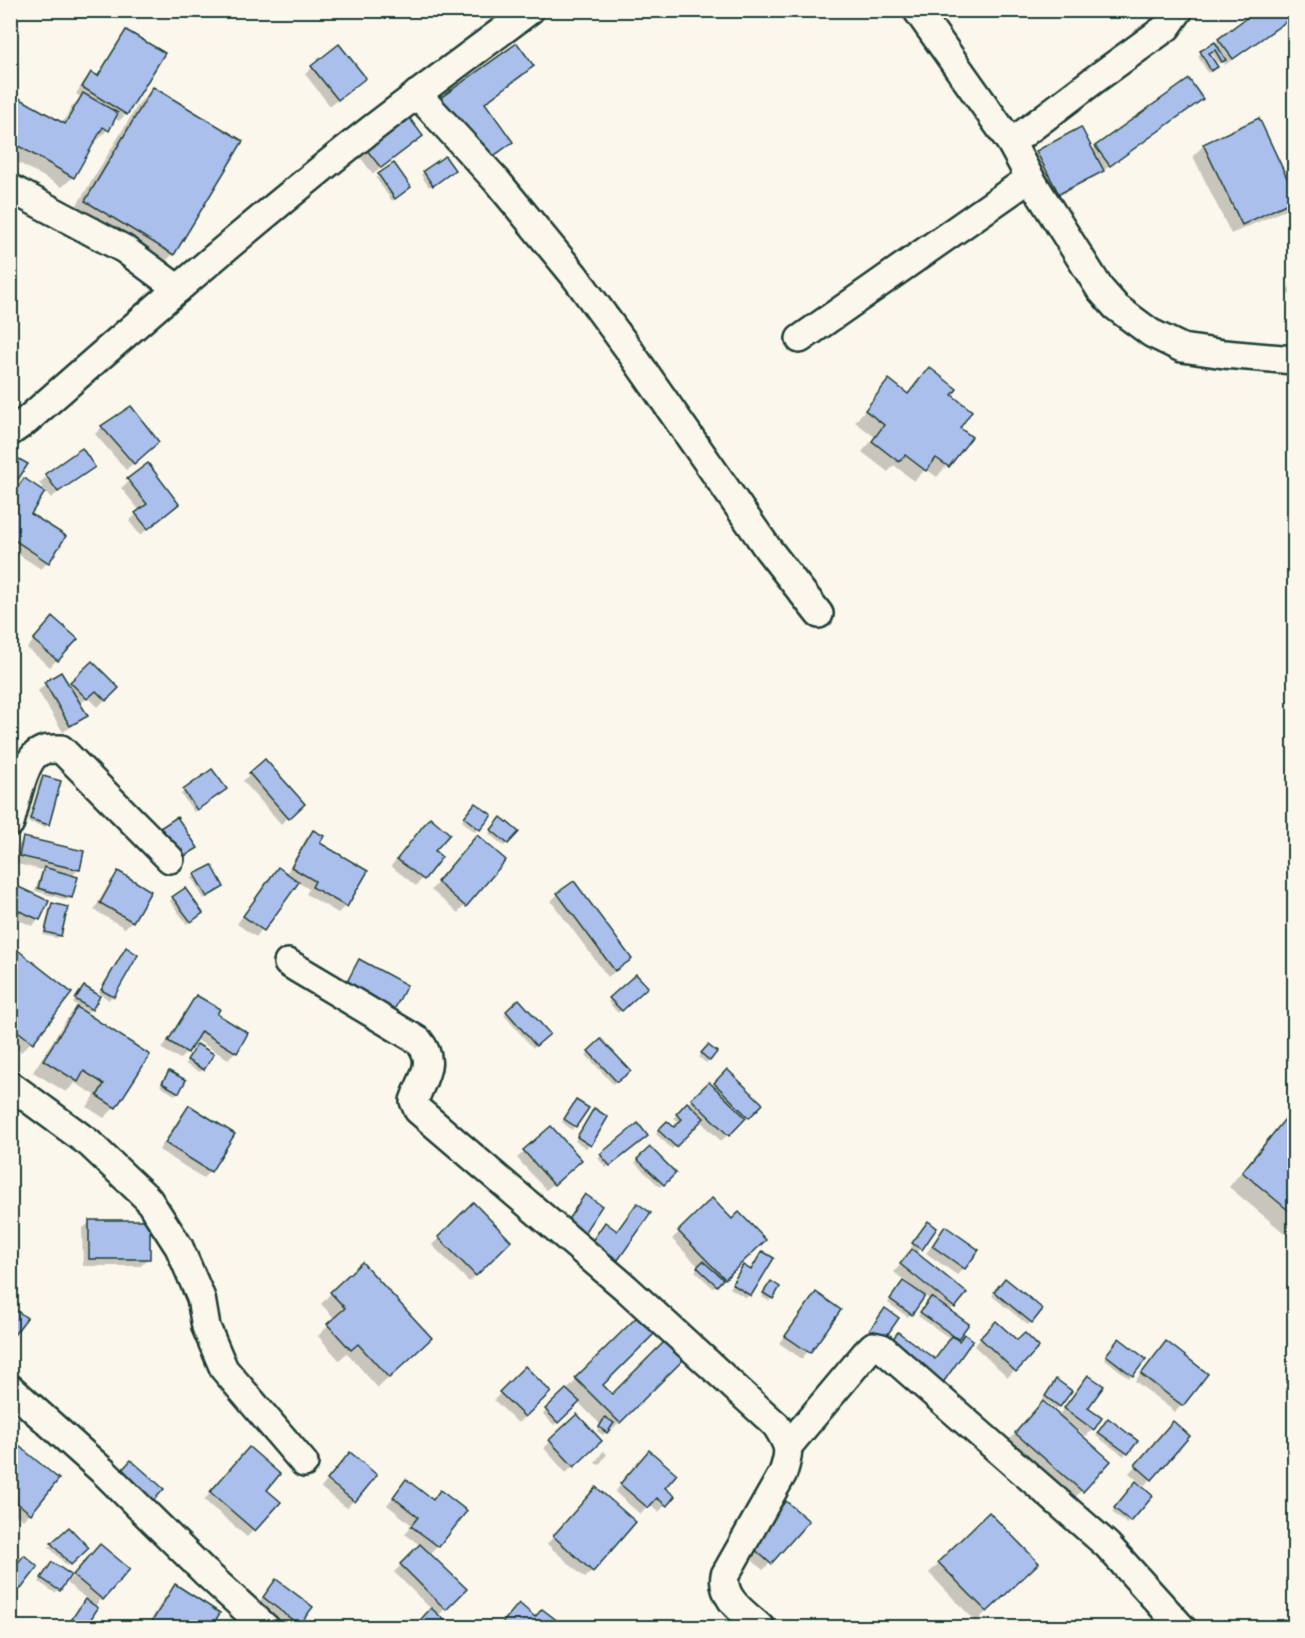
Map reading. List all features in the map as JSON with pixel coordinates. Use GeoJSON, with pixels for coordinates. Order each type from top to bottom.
{"type":"FeatureCollection","features":[{"type":"Feature","properties":{"kind":"street"},"geometry":{"type":"LineString","coordinates":[[10,432],[26,421],[321,169],[530,10]]}},
{"type":"Feature","properties":{"kind":"street"},"geometry":{"type":"LineString","coordinates":[[917,10],[1011,143],[1030,178],[1100,289],[1116,307],[1166,342],[1191,350],[1294,360]]}},
{"type":"Feature","properties":{"kind":"street"},"geometry":{"type":"LineString","coordinates":[[1011,143],[1167,27],[1179,10]]}},
{"type":"Feature","properties":{"kind":"street"},"geometry":{"type":"LineString","coordinates":[[417,94],[496,180],[574,275],[627,346],[768,549],[819,614]]}},
{"type":"Feature","properties":{"kind":"street"},"geometry":{"type":"LineString","coordinates":[[800,339],[1030,178]]}},
{"type":"Feature","properties":{"kind":"street"},"geometry":{"type":"LineString","coordinates":[[10,188],[124,249],[178,289]]}},
{"type":"Feature","properties":{"kind":"street"},"geometry":{"type":"LineString","coordinates":[[10,823],[27,766],[36,753],[47,749],[61,749],[170,859]]}},
{"type":"Feature","properties":{"kind":"street"},"geometry":{"type":"LineString","coordinates":[[288,963],[419,1041],[427,1051],[428,1067],[414,1101],[418,1110],[635,1296],[776,1425],[789,1445],[789,1456],[783,1473],[725,1575],[724,1581],[731,1600],[761,1628]]}},
{"type":"Feature","properties":{"kind":"street"},"geometry":{"type":"LineString","coordinates":[[10,1085],[89,1143],[148,1199],[179,1247],[201,1298],[206,1328],[224,1369],[304,1463]]}},
{"type":"Feature","properties":{"kind":"street"},"geometry":{"type":"LineString","coordinates":[[789,1445],[866,1353],[873,1346],[882,1348],[1107,1545],[1182,1628]]}},
{"type":"Feature","properties":{"kind":"street"},"geometry":{"type":"LineString","coordinates":[[10,1388],[105,1473],[205,1572],[266,1628]]}},
{"type":"Feature","properties":{"kind":"building"},"geometry":{"type":"Polygon","coordinates":[[[1257,10],[1294,10],[1294,16],[1233,59],[1218,39],[1257,10]]]}},
{"type":"Feature","properties":{"kind":"building"},"geometry":{"type":"Polygon","coordinates":[[[126,30],[165,53],[127,115],[82,87],[91,72],[98,76],[126,30]]]}},
{"type":"Feature","properties":{"kind":"building"},"geometry":{"type":"Polygon","coordinates":[[[1215,42],[1226,60],[1222,62],[1215,50],[1209,53],[1218,67],[1211,71],[1200,51],[1215,42]]]}},
{"type":"Feature","properties":{"kind":"building"},"geometry":{"type":"Polygon","coordinates":[[[517,43],[534,66],[485,103],[513,142],[485,162],[439,99],[517,43]]]}},
{"type":"Feature","properties":{"kind":"building"},"geometry":{"type":"Polygon","coordinates":[[[339,44],[366,78],[338,100],[311,66],[339,44]]]}},
{"type":"Feature","properties":{"kind":"building"},"geometry":{"type":"Polygon","coordinates":[[[1189,79],[1203,99],[1110,166],[1095,146],[1189,79]]]}},
{"type":"Feature","properties":{"kind":"building"},"geometry":{"type":"Polygon","coordinates":[[[153,87],[243,141],[174,255],[85,201],[153,87]]]}},
{"type":"Feature","properties":{"kind":"building"},"geometry":{"type":"Polygon","coordinates":[[[10,93],[65,124],[83,93],[118,113],[109,131],[103,127],[74,178],[10,141],[10,93]]]}},
{"type":"Feature","properties":{"kind":"building"},"geometry":{"type":"Polygon","coordinates":[[[408,116],[423,136],[381,168],[366,149],[408,116]]]}},
{"type":"Feature","properties":{"kind":"building"},"geometry":{"type":"Polygon","coordinates":[[[1259,118],[1294,193],[1294,200],[1242,225],[1203,144],[1259,118]]]}},
{"type":"Feature","properties":{"kind":"building"},"geometry":{"type":"Polygon","coordinates":[[[1081,127],[1104,171],[1059,194],[1036,151],[1081,127]]]}},
{"type":"Feature","properties":{"kind":"building"},"geometry":{"type":"Polygon","coordinates":[[[445,156],[455,170],[433,186],[423,171],[445,156]]]}},
{"type":"Feature","properties":{"kind":"building"},"geometry":{"type":"Polygon","coordinates":[[[394,163],[411,187],[395,199],[378,174],[394,163]]]}},
{"type":"Feature","properties":{"kind":"building"},"geometry":{"type":"Polygon","coordinates":[[[929,367],[957,389],[952,395],[972,411],[960,428],[972,437],[949,467],[936,458],[926,471],[905,455],[899,462],[872,441],[884,425],[865,410],[889,379],[908,394],[929,367]]]}},
{"type":"Feature","properties":{"kind":"building"},"geometry":{"type":"Polygon","coordinates":[[[131,406],[159,442],[134,464],[101,426],[131,406]]]}},
{"type":"Feature","properties":{"kind":"building"},"geometry":{"type":"Polygon","coordinates":[[[82,448],[95,467],[58,492],[45,474],[82,448]]]}},
{"type":"Feature","properties":{"kind":"building"},"geometry":{"type":"Polygon","coordinates":[[[10,454],[28,464],[10,492],[10,454]]]}},
{"type":"Feature","properties":{"kind":"building"},"geometry":{"type":"Polygon","coordinates":[[[148,463],[179,504],[148,529],[135,513],[147,504],[127,479],[148,463]]]}},
{"type":"Feature","properties":{"kind":"building"},"geometry":{"type":"Polygon","coordinates":[[[24,478],[45,492],[31,514],[66,536],[49,563],[10,537],[10,498],[24,478]]]}},
{"type":"Feature","properties":{"kind":"building"},"geometry":{"type":"Polygon","coordinates":[[[53,617],[78,639],[58,661],[33,640],[53,617]]]}},
{"type":"Feature","properties":{"kind":"building"},"geometry":{"type":"Polygon","coordinates":[[[92,661],[119,688],[106,701],[96,691],[87,699],[70,682],[92,661]]]}},
{"type":"Feature","properties":{"kind":"building"},"geometry":{"type":"Polygon","coordinates":[[[61,672],[88,716],[70,726],[44,682],[61,672]]]}},
{"type":"Feature","properties":{"kind":"building"},"geometry":{"type":"Polygon","coordinates":[[[265,759],[305,804],[289,819],[249,773],[265,759]]]}},
{"type":"Feature","properties":{"kind":"building"},"geometry":{"type":"Polygon","coordinates":[[[212,769],[227,789],[197,810],[183,790],[212,769]]]}},
{"type":"Feature","properties":{"kind":"building"},"geometry":{"type":"Polygon","coordinates":[[[43,776],[61,781],[49,825],[30,819],[43,776]]]}},
{"type":"Feature","properties":{"kind":"building"},"geometry":{"type":"Polygon","coordinates":[[[475,803],[492,815],[480,830],[464,817],[475,803]]]}},
{"type":"Feature","properties":{"kind":"building"},"geometry":{"type":"Polygon","coordinates":[[[177,817],[198,848],[180,859],[160,828],[177,817]]]}},
{"type":"Feature","properties":{"kind":"building"},"geometry":{"type":"Polygon","coordinates":[[[430,817],[450,834],[435,851],[442,857],[424,880],[397,859],[430,817]]]}},
{"type":"Feature","properties":{"kind":"building"},"geometry":{"type":"Polygon","coordinates":[[[501,817],[519,832],[508,844],[491,830],[501,817]]]}},
{"type":"Feature","properties":{"kind":"building"},"geometry":{"type":"Polygon","coordinates":[[[313,830],[324,836],[320,843],[368,871],[347,907],[312,887],[315,881],[291,867],[313,830]]]}},
{"type":"Feature","properties":{"kind":"building"},"geometry":{"type":"Polygon","coordinates":[[[477,835],[506,860],[466,907],[437,882],[477,835]]]}},
{"type":"Feature","properties":{"kind":"building"},"geometry":{"type":"Polygon","coordinates":[[[23,837],[84,851],[80,870],[19,856],[23,837]]]}},
{"type":"Feature","properties":{"kind":"building"},"geometry":{"type":"Polygon","coordinates":[[[212,865],[224,887],[207,897],[194,874],[212,865]]]}},
{"type":"Feature","properties":{"kind":"building"},"geometry":{"type":"Polygon","coordinates":[[[44,867],[78,877],[72,898],[38,888],[44,867]]]}},
{"type":"Feature","properties":{"kind":"building"},"geometry":{"type":"Polygon","coordinates":[[[278,867],[299,882],[264,931],[243,916],[278,867]]]}},
{"type":"Feature","properties":{"kind":"building"},"geometry":{"type":"Polygon","coordinates":[[[118,871],[151,891],[133,922],[100,903],[118,871]]]}},
{"type":"Feature","properties":{"kind":"building"},"geometry":{"type":"Polygon","coordinates":[[[574,881],[632,959],[615,971],[557,893],[574,881]]]}},
{"type":"Feature","properties":{"kind":"building"},"geometry":{"type":"Polygon","coordinates":[[[10,883],[49,901],[40,920],[10,907],[10,883]]]}},
{"type":"Feature","properties":{"kind":"building"},"geometry":{"type":"Polygon","coordinates":[[[185,888],[203,913],[191,922],[172,897],[185,888]]]}},
{"type":"Feature","properties":{"kind":"building"},"geometry":{"type":"Polygon","coordinates":[[[52,903],[68,907],[61,936],[45,932],[52,903]]]}},
{"type":"Feature","properties":{"kind":"building"},"geometry":{"type":"Polygon","coordinates":[[[10,944],[72,993],[33,1043],[10,1025],[10,944]]]}},
{"type":"Feature","properties":{"kind":"building"},"geometry":{"type":"Polygon","coordinates":[[[126,947],[138,955],[114,997],[101,990],[126,947]]]}},
{"type":"Feature","properties":{"kind":"building"},"geometry":{"type":"Polygon","coordinates":[[[359,959],[407,985],[394,1010],[346,984],[359,959]]]}},
{"type":"Feature","properties":{"kind":"building"},"geometry":{"type":"Polygon","coordinates":[[[636,974],[648,987],[622,1011],[609,998],[636,974]]]}},
{"type":"Feature","properties":{"kind":"building"},"geometry":{"type":"Polygon","coordinates":[[[84,986],[100,996],[92,1010],[75,999],[84,986]]]}},
{"type":"Feature","properties":{"kind":"building"},"geometry":{"type":"Polygon","coordinates":[[[196,995],[220,1009],[217,1014],[248,1033],[237,1053],[201,1031],[188,1053],[168,1041],[196,995]]]}},
{"type":"Feature","properties":{"kind":"building"},"geometry":{"type":"Polygon","coordinates":[[[519,999],[550,1034],[536,1046],[506,1011],[519,999]]]}},
{"type":"Feature","properties":{"kind":"building"},"geometry":{"type":"Polygon","coordinates":[[[77,1007],[150,1055],[116,1108],[97,1096],[104,1084],[84,1071],[78,1082],[43,1060],[77,1007]]]}},
{"type":"Feature","properties":{"kind":"building"},"geometry":{"type":"Polygon","coordinates":[[[601,1039],[631,1071],[617,1082],[588,1051],[601,1039]]]}},
{"type":"Feature","properties":{"kind":"building"},"geometry":{"type":"Polygon","coordinates":[[[197,1044],[214,1054],[204,1070],[187,1060],[197,1044]]]}},
{"type":"Feature","properties":{"kind":"building"},"geometry":{"type":"Polygon","coordinates":[[[708,1045],[717,1052],[710,1061],[701,1053],[708,1045]]]}},
{"type":"Feature","properties":{"kind":"building"},"geometry":{"type":"Polygon","coordinates":[[[727,1069],[763,1104],[749,1118],[714,1083],[727,1069]]]}},
{"type":"Feature","properties":{"kind":"building"},"geometry":{"type":"Polygon","coordinates":[[[169,1071],[186,1080],[179,1093],[162,1083],[169,1071]]]}},
{"type":"Feature","properties":{"kind":"building"},"geometry":{"type":"Polygon","coordinates":[[[709,1082],[746,1118],[729,1136],[691,1099],[709,1082]]]}},
{"type":"Feature","properties":{"kind":"building"},"geometry":{"type":"Polygon","coordinates":[[[576,1100],[589,1108],[576,1127],[564,1119],[576,1100]]]}},
{"type":"Feature","properties":{"kind":"building"},"geometry":{"type":"Polygon","coordinates":[[[687,1102],[704,1118],[676,1147],[658,1130],[667,1121],[674,1127],[682,1119],[676,1114],[687,1102]]]}},
{"type":"Feature","properties":{"kind":"building"},"geometry":{"type":"Polygon","coordinates":[[[189,1105],[235,1134],[211,1172],[165,1143],[189,1105]]]}},
{"type":"Feature","properties":{"kind":"building"},"geometry":{"type":"Polygon","coordinates":[[[594,1108],[608,1117],[591,1146],[577,1137],[594,1108]]]}},
{"type":"Feature","properties":{"kind":"building"},"geometry":{"type":"Polygon","coordinates":[[[1294,1108],[1294,1215],[1242,1172],[1294,1108]]]}},
{"type":"Feature","properties":{"kind":"building"},"geometry":{"type":"Polygon","coordinates":[[[638,1123],[648,1136],[610,1166],[600,1154],[638,1123]]]}},
{"type":"Feature","properties":{"kind":"building"},"geometry":{"type":"Polygon","coordinates":[[[551,1126],[582,1160],[554,1185],[523,1150],[551,1126]]]}},
{"type":"Feature","properties":{"kind":"building"},"geometry":{"type":"Polygon","coordinates":[[[650,1147],[676,1173],[664,1185],[637,1159],[650,1147]]]}},
{"type":"Feature","properties":{"kind":"building"},"geometry":{"type":"Polygon","coordinates":[[[585,1194],[602,1206],[584,1233],[567,1221],[585,1194]]]}},
{"type":"Feature","properties":{"kind":"building"},"geometry":{"type":"Polygon","coordinates":[[[712,1198],[732,1219],[739,1212],[766,1240],[725,1279],[678,1231],[712,1198]]]}},
{"type":"Feature","properties":{"kind":"building"},"geometry":{"type":"Polygon","coordinates":[[[473,1202],[511,1241],[476,1276],[438,1237],[473,1202]]]}},
{"type":"Feature","properties":{"kind":"building"},"geometry":{"type":"Polygon","coordinates":[[[637,1203],[651,1213],[618,1260],[592,1241],[605,1222],[617,1231],[637,1203]]]}},
{"type":"Feature","properties":{"kind":"building"},"geometry":{"type":"Polygon","coordinates":[[[89,1220],[150,1220],[150,1259],[89,1259],[89,1220]]]}},
{"type":"Feature","properties":{"kind":"building"},"geometry":{"type":"Polygon","coordinates":[[[928,1221],[937,1228],[922,1250],[912,1243],[928,1221]]]}},
{"type":"Feature","properties":{"kind":"building"},"geometry":{"type":"Polygon","coordinates":[[[945,1226],[979,1250],[965,1269],[932,1246],[945,1226]]]}},
{"type":"Feature","properties":{"kind":"building"},"geometry":{"type":"Polygon","coordinates":[[[912,1249],[967,1293],[955,1308],[900,1264],[912,1249]]]}},
{"type":"Feature","properties":{"kind":"building"},"geometry":{"type":"Polygon","coordinates":[[[762,1251],[774,1258],[751,1296],[732,1284],[743,1265],[751,1270],[762,1251]]]}},
{"type":"Feature","properties":{"kind":"building"},"geometry":{"type":"Polygon","coordinates":[[[703,1261],[723,1279],[717,1286],[697,1267],[703,1261]]]}},
{"type":"Feature","properties":{"kind":"building"},"geometry":{"type":"Polygon","coordinates":[[[362,1262],[432,1338],[389,1378],[358,1344],[351,1350],[327,1324],[345,1308],[330,1292],[362,1262]]]}},
{"type":"Feature","properties":{"kind":"building"},"geometry":{"type":"Polygon","coordinates":[[[1005,1278],[1043,1309],[1032,1323],[994,1292],[1005,1278]]]}},
{"type":"Feature","properties":{"kind":"building"},"geometry":{"type":"Polygon","coordinates":[[[771,1281],[780,1287],[773,1299],[763,1293],[771,1281]]]}},
{"type":"Feature","properties":{"kind":"building"},"geometry":{"type":"Polygon","coordinates":[[[903,1281],[925,1296],[912,1315],[890,1299],[903,1281]]]}},
{"type":"Feature","properties":{"kind":"building"},"geometry":{"type":"Polygon","coordinates":[[[816,1292],[841,1310],[810,1353],[785,1336],[816,1292]]]}},
{"type":"Feature","properties":{"kind":"building"},"geometry":{"type":"Polygon","coordinates":[[[931,1297],[969,1324],[958,1339],[920,1312],[931,1297]]]}},
{"type":"Feature","properties":{"kind":"building"},"geometry":{"type":"Polygon","coordinates":[[[10,1306],[27,1318],[14,1335],[10,1333],[10,1306]]]}},
{"type":"Feature","properties":{"kind":"building"},"geometry":{"type":"Polygon","coordinates":[[[885,1308],[899,1318],[883,1341],[869,1331],[885,1308]]]}},
{"type":"Feature","properties":{"kind":"building"},"geometry":{"type":"Polygon","coordinates":[[[643,1311],[660,1328],[603,1385],[612,1394],[668,1338],[687,1356],[620,1423],[575,1378],[643,1311]]]}},
{"type":"Feature","properties":{"kind":"building"},"geometry":{"type":"Polygon","coordinates":[[[996,1321],[1017,1340],[1025,1333],[1039,1347],[1016,1372],[980,1338],[996,1321]]]}},
{"type":"Feature","properties":{"kind":"building"},"geometry":{"type":"Polygon","coordinates":[[[898,1332],[935,1359],[952,1336],[959,1341],[964,1334],[973,1340],[940,1387],[886,1348],[898,1332]]]}},
{"type":"Feature","properties":{"kind":"building"},"geometry":{"type":"Polygon","coordinates":[[[1119,1338],[1146,1359],[1133,1376],[1106,1355],[1119,1338]]]}},
{"type":"Feature","properties":{"kind":"building"},"geometry":{"type":"Polygon","coordinates":[[[1166,1341],[1208,1374],[1183,1406],[1141,1374],[1166,1341]]]}},
{"type":"Feature","properties":{"kind":"building"},"geometry":{"type":"Polygon","coordinates":[[[525,1366],[551,1392],[525,1417],[499,1392],[525,1366]]]}},
{"type":"Feature","properties":{"kind":"building"},"geometry":{"type":"Polygon","coordinates":[[[1088,1375],[1104,1386],[1088,1408],[1102,1418],[1094,1430],[1064,1408],[1088,1375]]]}},
{"type":"Feature","properties":{"kind":"building"},"geometry":{"type":"Polygon","coordinates":[[[1056,1379],[1072,1391],[1060,1407],[1045,1396],[1056,1379]]]}},
{"type":"Feature","properties":{"kind":"building"},"geometry":{"type":"Polygon","coordinates":[[[566,1389],[580,1402],[558,1423],[545,1409],[566,1389]]]}},
{"type":"Feature","properties":{"kind":"building"},"geometry":{"type":"Polygon","coordinates":[[[1043,1401],[1111,1461],[1083,1492],[1015,1433],[1043,1401]]]}},
{"type":"Feature","properties":{"kind":"building"},"geometry":{"type":"Polygon","coordinates":[[[577,1414],[602,1441],[574,1467],[549,1440],[577,1414]]]}},
{"type":"Feature","properties":{"kind":"building"},"geometry":{"type":"Polygon","coordinates":[[[605,1417],[614,1423],[607,1433],[599,1427],[605,1417]]]}},
{"type":"Feature","properties":{"kind":"building"},"geometry":{"type":"Polygon","coordinates":[[[1108,1418],[1138,1441],[1128,1454],[1098,1432],[1108,1418]]]}},
{"type":"Feature","properties":{"kind":"building"},"geometry":{"type":"Polygon","coordinates":[[[1173,1421],[1190,1436],[1152,1480],[1135,1465],[1173,1421]]]}},
{"type":"Feature","properties":{"kind":"building"},"geometry":{"type":"Polygon","coordinates":[[[14,1442],[59,1479],[31,1514],[10,1497],[10,1446],[14,1442]]]}},
{"type":"Feature","properties":{"kind":"building"},"geometry":{"type":"Polygon","coordinates":[[[249,1447],[280,1474],[267,1490],[281,1502],[255,1531],[210,1492],[249,1447]]]}},
{"type":"Feature","properties":{"kind":"building"},"geometry":{"type":"Polygon","coordinates":[[[649,1450],[677,1474],[665,1488],[675,1496],[667,1506],[657,1498],[648,1508],[620,1484],[649,1450]]]}},
{"type":"Feature","properties":{"kind":"building"},"geometry":{"type":"Polygon","coordinates":[[[350,1452],[377,1475],[355,1502],[327,1480],[350,1452]]]}},
{"type":"Feature","properties":{"kind":"building"},"geometry":{"type":"Polygon","coordinates":[[[131,1460],[164,1489],[153,1501],[120,1472],[131,1460]]]}},
{"type":"Feature","properties":{"kind":"building"},"geometry":{"type":"Polygon","coordinates":[[[406,1479],[433,1500],[440,1490],[467,1511],[439,1547],[411,1526],[418,1517],[393,1497],[406,1479]]]}},
{"type":"Feature","properties":{"kind":"building"},"geometry":{"type":"Polygon","coordinates":[[[1136,1481],[1153,1496],[1131,1522],[1114,1508],[1136,1481]]]}},
{"type":"Feature","properties":{"kind":"building"},"geometry":{"type":"Polygon","coordinates":[[[596,1487],[636,1522],[593,1572],[553,1536],[596,1487]]]}},
{"type":"Feature","properties":{"kind":"building"},"geometry":{"type":"Polygon","coordinates":[[[786,1501],[809,1521],[771,1564],[749,1544],[786,1501]]]}},
{"type":"Feature","properties":{"kind":"building"},"geometry":{"type":"Polygon","coordinates":[[[989,1512],[1039,1563],[987,1612],[938,1562],[989,1512]]]}},
{"type":"Feature","properties":{"kind":"building"},"geometry":{"type":"Polygon","coordinates":[[[69,1527],[89,1548],[71,1565],[51,1543],[69,1527]]]}},
{"type":"Feature","properties":{"kind":"building"},"geometry":{"type":"Polygon","coordinates":[[[100,1544],[130,1569],[103,1600],[73,1575],[100,1544]]]}},
{"type":"Feature","properties":{"kind":"building"},"geometry":{"type":"Polygon","coordinates":[[[420,1544],[467,1589],[446,1610],[400,1564],[420,1544]]]}},
{"type":"Feature","properties":{"kind":"building"},"geometry":{"type":"Polygon","coordinates":[[[24,1555],[38,1567],[21,1589],[10,1581],[10,1573],[24,1555]]]}},
{"type":"Feature","properties":{"kind":"building"},"geometry":{"type":"Polygon","coordinates":[[[52,1562],[71,1575],[60,1591],[41,1578],[52,1562]]]}},
{"type":"Feature","properties":{"kind":"building"},"geometry":{"type":"Polygon","coordinates":[[[276,1579],[313,1607],[299,1625],[263,1597],[276,1579]]]}},
{"type":"Feature","properties":{"kind":"building"},"geometry":{"type":"Polygon","coordinates":[[[175,1584],[220,1613],[211,1628],[148,1628],[175,1584]]]}},
{"type":"Feature","properties":{"kind":"building"},"geometry":{"type":"Polygon","coordinates":[[[85,1599],[98,1608],[85,1628],[66,1628],[85,1599]]]}},
{"type":"Feature","properties":{"kind":"building"},"geometry":{"type":"Polygon","coordinates":[[[519,1603],[535,1617],[542,1609],[563,1625],[561,1628],[498,1628],[519,1603]]]}},
{"type":"Feature","properties":{"kind":"building"},"geometry":{"type":"Polygon","coordinates":[[[431,1608],[453,1628],[413,1628],[431,1608]]]}}]}
